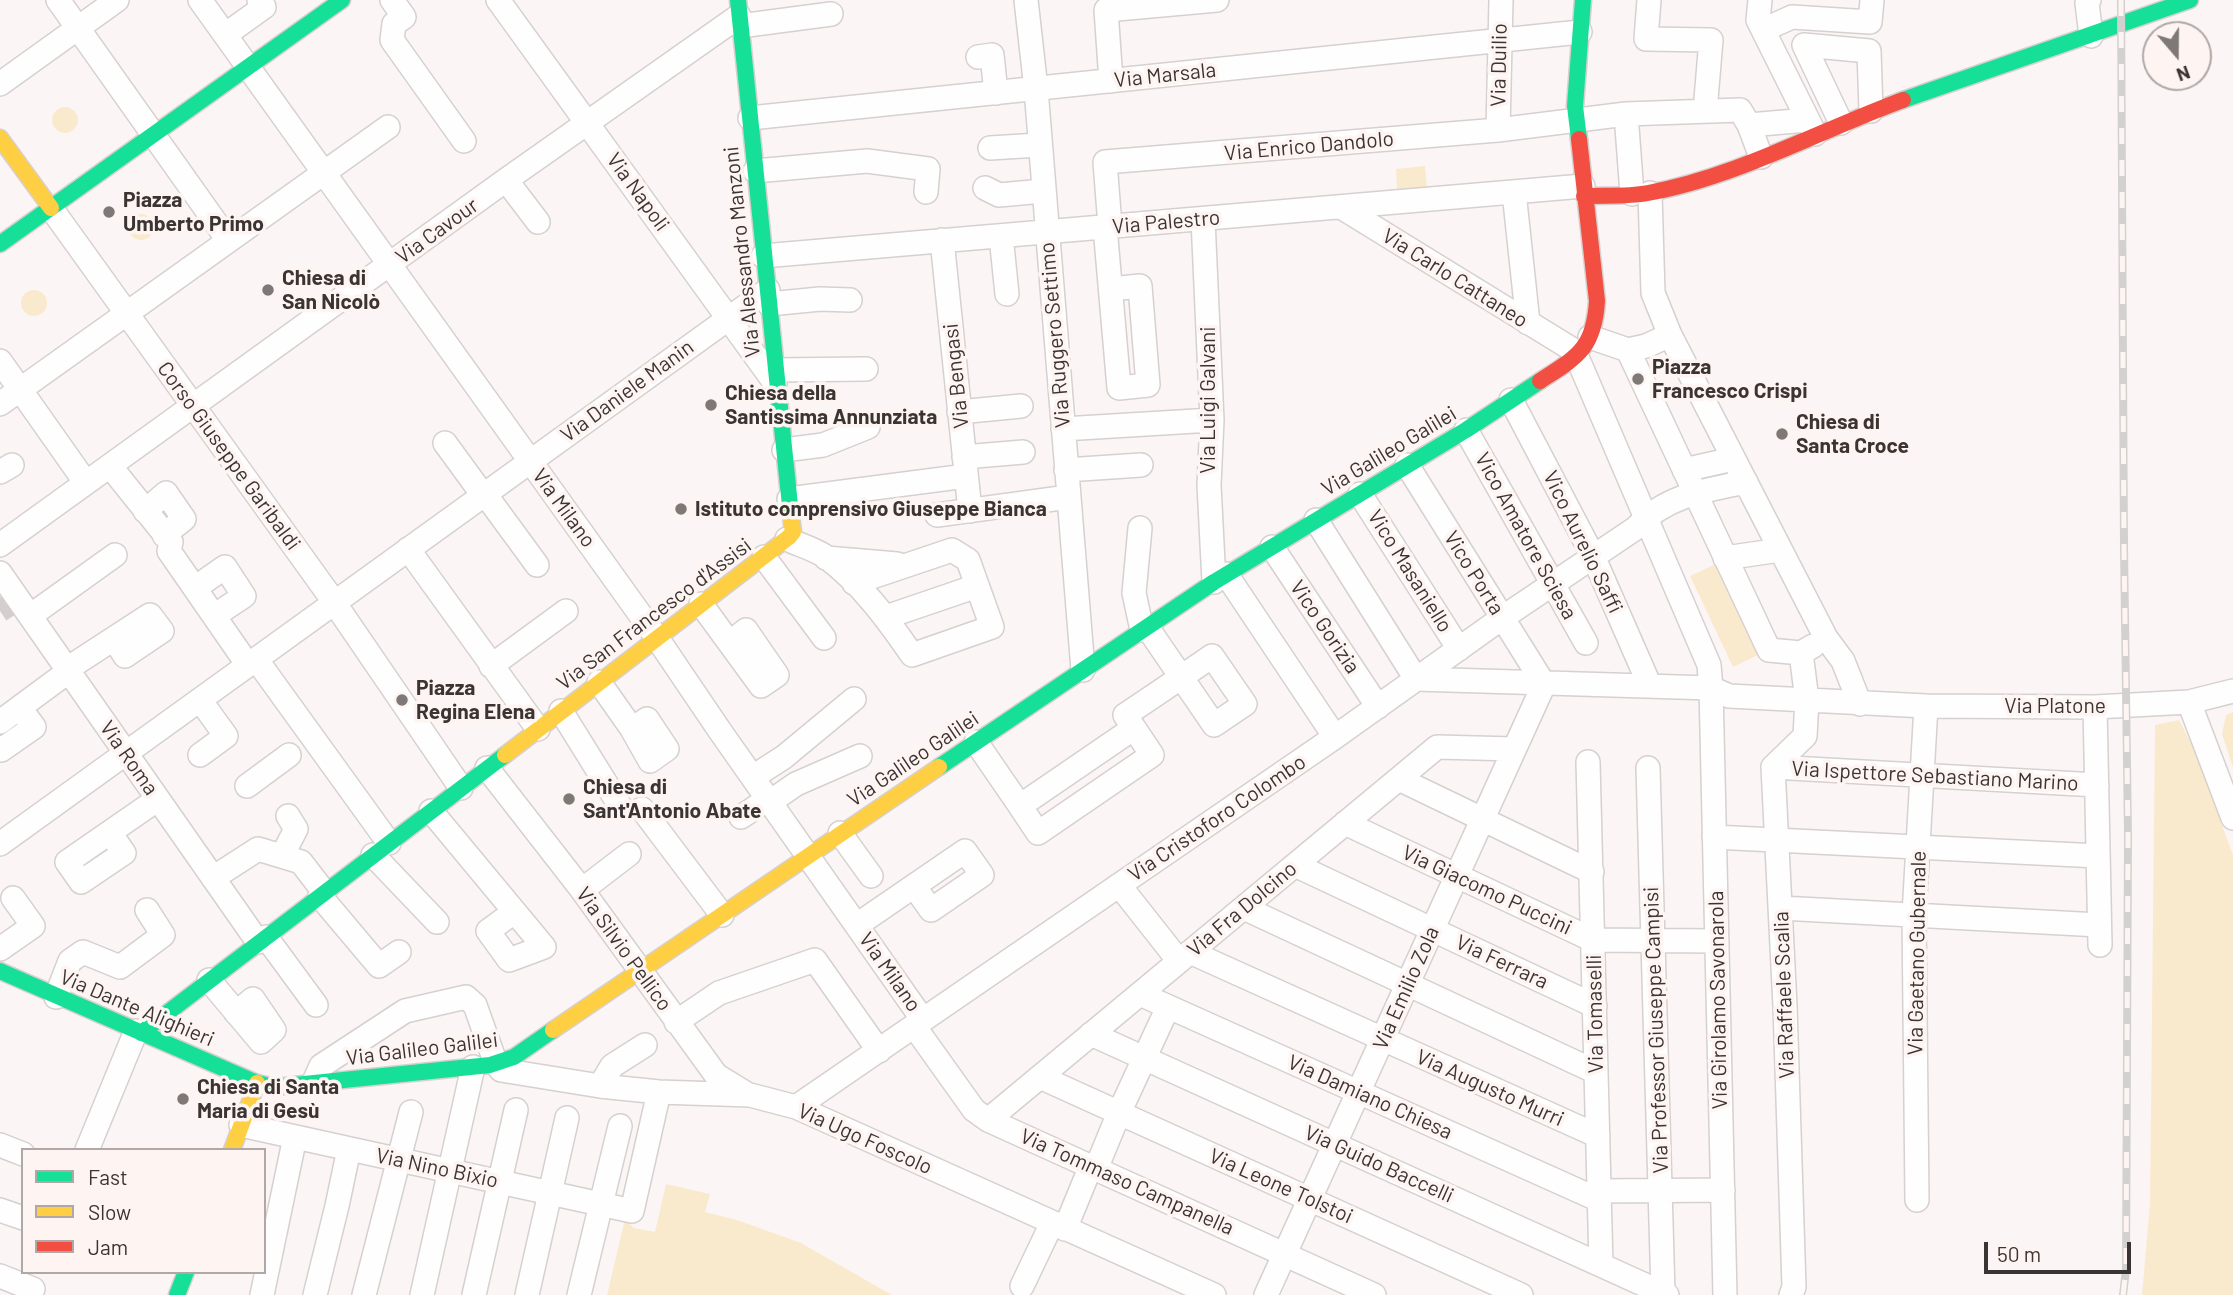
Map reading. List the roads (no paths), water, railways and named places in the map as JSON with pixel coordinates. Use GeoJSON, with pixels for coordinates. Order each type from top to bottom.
{"type":"FeatureCollection","features":[{"type":"Feature","properties":{"kind":"street"},"geometry":{"type":"LineString","coordinates":[[58,0],[158,133],[232,238]]}},
{"type":"Feature","properties":{"kind":"street"},"geometry":{"type":"LineString","coordinates":[[0,84],[78,24],[117,0]]}},
{"type":"Feature","properties":{"kind":"street","name":"Via Milano"},"geometry":{"type":"LineString","coordinates":[[200,0],[657,638],[857,925],[919,1023]]}},
{"type":"Feature","properties":{"kind":"street"},"geometry":{"type":"LineString","coordinates":[[225,36],[264,7],[259,0]]}},
{"type":"Feature","properties":{"kind":"street"},"geometry":{"type":"LineString","coordinates":[[0,244],[248,68],[314,10],[342,0]]}},
{"type":"Feature","properties":{"kind":"street"},"geometry":{"type":"LineString","coordinates":[[392,0],[404,17],[394,24],[392,40],[464,141]]}},
{"type":"Feature","properties":{"kind":"street","name":"Via Napoli"},"geometry":{"type":"LineString","coordinates":[[498,0],[728,318],[776,378]]}},
{"type":"Feature","properties":{"kind":"street","name":"Via Ruggero Settimo"},"geometry":{"type":"LineString","coordinates":[[1026,0],[1036,89],[1083,670]]}},
{"type":"Feature","properties":{"kind":"street"},"geometry":{"type":"LineString","coordinates":[[1111,81],[1106,10],[1217,0]]}},
{"type":"Feature","properties":{"kind":"street","name":"Via Duilio"},"geometry":{"type":"LineString","coordinates":[[1498,130],[1501,0]]}},
{"type":"Feature","properties":{"kind":"street"},"geometry":{"type":"LineString","coordinates":[[1570,358],[1587,346],[1596,324],[1597,301],[1580,187],[1576,120],[1583,0]]}},
{"type":"Feature","properties":{"kind":"street"},"geometry":{"type":"LineString","coordinates":[[1649,0],[1646,39],[1711,40],[1705,111]]}},
{"type":"Feature","properties":{"kind":"street"},"geometry":{"type":"LineString","coordinates":[[1760,0],[1758,20],[1808,120]]}},
{"type":"Feature","properties":{"kind":"street"},"geometry":{"type":"LineString","coordinates":[[1763,30],[1793,9],[1870,22],[1872,0]]}},
{"type":"Feature","properties":{"kind":"street"},"geometry":{"type":"LineString","coordinates":[[2089,0],[2087,3],[2091,36]]}},
{"type":"Feature","properties":{"kind":"street"},"geometry":{"type":"LineString","coordinates":[[1761,157],[1749,125],[1808,120],[1841,123],[2190,0]]}},
{"type":"Feature","properties":{"kind":"street"},"geometry":{"type":"LineString","coordinates":[[739,14],[831,15]]}},
{"type":"Feature","properties":{"kind":"street","name":"Via Cavour"},"geometry":{"type":"LineString","coordinates":[[0,545],[739,14]]}},
{"type":"Feature","properties":{"kind":"street","name":"Via Alessandro Manzoni"},"geometry":{"type":"LineString","coordinates":[[739,14],[793,532],[787,539]]}},
{"type":"Feature","properties":{"kind":"street","name":"Via Marsala"},"geometry":{"type":"LineString","coordinates":[[750,118],[1580,32]]}},
{"type":"Feature","properties":{"kind":"street"},"geometry":{"type":"LineString","coordinates":[[1841,123],[1804,45],[1869,51],[1881,107]]}},
{"type":"Feature","properties":{"kind":"street"},"geometry":{"type":"LineString","coordinates":[[978,57],[992,55],[996,93]]}},
{"type":"Feature","properties":{"kind":"street","name":"Via Enrico Dandolo"},"geometry":{"type":"LineString","coordinates":[[1108,227],[1105,162],[1498,130],[1626,114],[1740,110],[1749,125]]}},
{"type":"Feature","properties":{"kind":"street"},"geometry":{"type":"LineString","coordinates":[[1626,114],[1641,194],[1653,293],[1670,335],[1826,638],[1868,704]]}},
{"type":"Feature","properties":{"kind":"street"},"geometry":{"type":"LineString","coordinates":[[1580,187],[1641,194],[1686,184],[1761,157],[1808,120]]}},
{"type":"Feature","properties":{"kind":"street"},"geometry":{"type":"LineString","coordinates":[[15,397],[388,127]]}},
{"type":"Feature","properties":{"kind":"street"},"geometry":{"type":"LineString","coordinates":[[0,138],[51,208]]}},
{"type":"Feature","properties":{"kind":"street"},"geometry":{"type":"LineString","coordinates":[[990,148],[1039,145]]}},
{"type":"Feature","properties":{"kind":"street"},"geometry":{"type":"LineString","coordinates":[[755,172],[867,161],[928,169],[926,192]]}},
{"type":"Feature","properties":{"kind":"street"},"geometry":{"type":"LineString","coordinates":[[506,180],[538,222]]}},
{"type":"Feature","properties":{"kind":"street","name":"Via Palestro"},"geometry":{"type":"LineString","coordinates":[[763,256],[1580,187]]}},
{"type":"Feature","properties":{"kind":"street"},"geometry":{"type":"LineString","coordinates":[[985,188],[999,195],[1043,191]]}},
{"type":"Feature","properties":{"kind":"street"},"geometry":{"type":"LineString","coordinates":[[1514,192],[1528,323]]}},
{"type":"Feature","properties":{"kind":"street","name":"Via Carlo Cattaneo"},"geometry":{"type":"LineString","coordinates":[[1341,207],[1528,323],[1570,358]]}},
{"type":"Feature","properties":{"kind":"street","name":"Corso Giuseppe Garibaldi"},"geometry":{"type":"LineString","coordinates":[[51,208],[330,597],[461,788]]}},
{"type":"Feature","properties":{"kind":"street","name":"Via Luigi Galvani"},"geometry":{"type":"LineString","coordinates":[[1203,219],[1212,420],[1209,485],[1220,578]]}},
{"type":"Feature","properties":{"kind":"street"},"geometry":{"type":"LineString","coordinates":[[1108,227],[1111,289],[1140,286],[1148,385],[1119,388]]}},
{"type":"Feature","properties":{"kind":"street"},"geometry":{"type":"LineString","coordinates":[[1001,236],[1007,294]]}},
{"type":"Feature","properties":{"kind":"street","name":"Via Bengasi"},"geometry":{"type":"LineString","coordinates":[[942,240],[970,511]]}},
{"type":"Feature","properties":{"kind":"street"},"geometry":{"type":"LineString","coordinates":[[768,297],[850,300]]}},
{"type":"Feature","properties":{"kind":"street","name":"Via Daniele Manin"},"geometry":{"type":"LineString","coordinates":[[247,661],[330,597],[413,546],[728,318],[768,297]]}},
{"type":"Feature","properties":{"kind":"street"},"geometry":{"type":"LineString","coordinates":[[1590,337],[1628,350],[1670,335]]}},
{"type":"Feature","properties":{"kind":"street"},"geometry":{"type":"LineString","coordinates":[[1628,350],[1769,650],[1801,653],[1826,638]]}},
{"type":"Feature","properties":{"kind":"street","name":"Via Galileo Galilei"},"geometry":{"type":"LineString","coordinates":[[257,1083],[275,1087],[473,1067],[514,1058],[840,833],[1220,578],[1466,430],[1570,358]]}},
{"type":"Feature","properties":{"kind":"street","name":"Via Girolamo Savonarola"},"geometry":{"type":"LineString","coordinates":[[1570,358],[1641,523],[1709,665],[1707,693],[1714,837],[1725,1295]]}},
{"type":"Feature","properties":{"kind":"street"},"geometry":{"type":"LineString","coordinates":[[0,361],[15,397],[86,483]]}},
{"type":"Feature","properties":{"kind":"street"},"geometry":{"type":"LineString","coordinates":[[776,378],[866,369]]}},
{"type":"Feature","properties":{"kind":"street","name":"Vico Aurelio Saffi"},"geometry":{"type":"LineString","coordinates":[[1511,400],[1593,556],[1650,686]]}},
{"type":"Feature","properties":{"kind":"street"},"geometry":{"type":"LineString","coordinates":[[960,412],[1021,406]]}},
{"type":"Feature","properties":{"kind":"street"},"geometry":{"type":"LineString","coordinates":[[1063,429],[1212,420]]}},
{"type":"Feature","properties":{"kind":"street"},"geometry":{"type":"LineString","coordinates":[[784,450],[823,445],[868,427]]}},
{"type":"Feature","properties":{"kind":"street","name":"Vico Amatore Sciesa"},"geometry":{"type":"LineString","coordinates":[[1466,430],[1586,643]]}},
{"type":"Feature","properties":{"kind":"street"},"geometry":{"type":"LineString","coordinates":[[445,443],[537,565]]}},
{"type":"Feature","properties":{"kind":"street"},"geometry":{"type":"LineString","coordinates":[[789,499],[965,467],[1023,452]]}},
{"type":"Feature","properties":{"kind":"street"},"geometry":{"type":"LineString","coordinates":[[1684,470],[1734,459]]}},
{"type":"Feature","properties":{"kind":"street"},"geometry":{"type":"LineString","coordinates":[[1066,470],[1141,465]]}},
{"type":"Feature","properties":{"kind":"street","name":"Vico Porta"},"geometry":{"type":"LineString","coordinates":[[1407,465],[1543,681]]}},
{"type":"Feature","properties":{"kind":"street"},"geometry":{"type":"LineString","coordinates":[[110,466],[145,510],[166,494],[184,519],[164,535],[171,542],[169,551],[247,661],[302,746],[437,922]]}},
{"type":"Feature","properties":{"kind":"street","name":"Via Cristoforo Colombo"},"geometry":{"type":"LineString","coordinates":[[796,1107],[1335,737],[1641,523],[1655,509],[1694,492],[1746,482]]}},
{"type":"Feature","properties":{"kind":"street","name":"Vico Masaniello"},"geometry":{"type":"LineString","coordinates":[[1360,494],[1459,649]]}},
{"type":"Feature","properties":{"kind":"street"},"geometry":{"type":"LineString","coordinates":[[937,515],[1068,497]]}},
{"type":"Feature","properties":{"kind":"street"},"geometry":{"type":"LineString","coordinates":[[1316,520],[1416,679]]}},
{"type":"Feature","properties":{"kind":"street"},"geometry":{"type":"LineString","coordinates":[[976,742],[1038,833],[1153,755],[1125,715],[1181,677],[1212,656],[1245,704],[1214,725],[1181,677],[1144,629],[1134,593],[1140,528]]}},
{"type":"Feature","properties":{"kind":"street"},"geometry":{"type":"LineString","coordinates":[[787,539],[827,558],[886,617],[912,654],[992,627],[968,560],[952,550],[854,583]]}},
{"type":"Feature","properties":{"kind":"street","name":"Via San Francesco d'Assisi"},"geometry":{"type":"LineString","coordinates":[[380,850],[435,816],[461,788],[787,539]]}},
{"type":"Feature","properties":{"kind":"street"},"geometry":{"type":"LineString","coordinates":[[413,546],[496,662],[631,807],[722,915]]}},
{"type":"Feature","properties":{"kind":"street","name":"Vico Gorizia"},"geometry":{"type":"LineString","coordinates":[[1272,547],[1378,707]]}},
{"type":"Feature","properties":{"kind":"street"},"geometry":{"type":"LineString","coordinates":[[1725,558],[1780,550]]}},
{"type":"Feature","properties":{"kind":"street"},"geometry":{"type":"LineString","coordinates":[[18,606],[115,555]]}},
{"type":"Feature","properties":{"kind":"street"},"geometry":{"type":"LineString","coordinates":[[764,557],[824,638]]}},
{"type":"Feature","properties":{"kind":"street"},"geometry":{"type":"LineString","coordinates":[[827,558],[906,565]]}},
{"type":"Feature","properties":{"kind":"street"},"geometry":{"type":"LineString","coordinates":[[195,588],[225,566],[244,596],[214,616]]}},
{"type":"Feature","properties":{"kind":"street","name":"Via Roma"},"geometry":{"type":"LineString","coordinates":[[0,573],[18,606],[68,670],[213,878],[316,1005]]}},
{"type":"Feature","properties":{"kind":"street"},"geometry":{"type":"LineString","coordinates":[[1220,578],[1335,737]]}},
{"type":"Feature","properties":{"kind":"street"},"geometry":{"type":"LineString","coordinates":[[886,617],[977,586]]}},
{"type":"Feature","properties":{"kind":"street"},"geometry":{"type":"LineString","coordinates":[[701,604],[761,686],[777,675]]}},
{"type":"Feature","properties":{"kind":"street"},"geometry":{"type":"LineString","coordinates":[[496,662],[566,611]]}},
{"type":"Feature","properties":{"kind":"street"},"geometry":{"type":"LineString","coordinates":[[0,722],[68,670],[150,615],[162,631]]}},
{"type":"Feature","properties":{"kind":"street"},"geometry":{"type":"LineString","coordinates":[[1773,767],[1805,736],[1807,704],[1801,653]]}},
{"type":"Feature","properties":{"kind":"street"},"geometry":{"type":"LineString","coordinates":[[0,844],[200,700],[247,661]]}},
{"type":"Feature","properties":{"kind":"street","name":"Via Platone"},"geometry":{"type":"LineString","coordinates":[[1416,679],[1650,686],[1807,704],[1926,706],[2095,707],[2189,702],[2233,691]]}},
{"type":"Feature","properties":{"kind":"street","name":"Via Emilio Zola"},"geometry":{"type":"LineString","coordinates":[[1266,1295],[1543,681]]}},
{"type":"Feature","properties":{"kind":"street"},"geometry":{"type":"LineString","coordinates":[[599,682],[632,729],[650,761],[667,750]]}},
{"type":"Feature","properties":{"kind":"street"},"geometry":{"type":"LineString","coordinates":[[753,777],[784,757],[854,699]]}},
{"type":"Feature","properties":{"kind":"street"},"geometry":{"type":"LineString","coordinates":[[200,700],[226,736],[200,755]]}},
{"type":"Feature","properties":{"kind":"street"},"geometry":{"type":"LineString","coordinates":[[2189,702],[2233,818]]}},
{"type":"Feature","properties":{"kind":"street","name":"Via Gaetano Gubernale"},"geometry":{"type":"LineString","coordinates":[[1917,1200],[1914,915],[1926,706]]}},
{"type":"Feature","properties":{"kind":"street"},"geometry":{"type":"LineString","coordinates":[[1781,908],[1914,915],[2099,935],[2095,707]]}},
{"type":"Feature","properties":{"kind":"street"},"geometry":{"type":"LineString","coordinates":[[1,749],[34,727],[20,708]]}},
{"type":"Feature","properties":{"kind":"street"},"geometry":{"type":"LineString","coordinates":[[1020,806],[1134,728]]}},
{"type":"Feature","properties":{"kind":"street"},"geometry":{"type":"LineString","coordinates":[[247,786],[302,746]]}},
{"type":"Feature","properties":{"kind":"street","name":"Via Fra Dolcino"},"geometry":{"type":"LineString","coordinates":[[988,1120],[1437,747],[1514,749]]}},
{"type":"Feature","properties":{"kind":"street"},"geometry":{"type":"LineString","coordinates":[[741,817],[796,785],[860,756]]}},
{"type":"Feature","properties":{"kind":"street","name":"Via Tomaselli"},"geometry":{"type":"LineString","coordinates":[[1588,762],[1601,1265]]}},
{"type":"Feature","properties":{"kind":"street","name":"Via Ispettore Sebastiano Marino"},"geometry":{"type":"LineString","coordinates":[[1773,767],[2096,785]]}},
{"type":"Feature","properties":{"kind":"street","name":"Via Raffaele Scalia"},"geometry":{"type":"LineString","coordinates":[[1773,767],[1781,908],[1794,1287],[1791,1295]]}},
{"type":"Feature","properties":{"kind":"street","name":"Via Silvio Pellico"},"geometry":{"type":"LineString","coordinates":[[487,768],[582,890],[716,1075],[750,1095]]}},
{"type":"Feature","properties":{"kind":"street","name":"Via Professor Giuseppe Campisi"},"geometry":{"type":"LineString","coordinates":[[1648,768],[1665,1294]]}},
{"type":"Feature","properties":{"kind":"street"},"geometry":{"type":"LineString","coordinates":[[1399,779],[1592,872]]}},
{"type":"Feature","properties":{"kind":"street"},"geometry":{"type":"LineString","coordinates":[[67,862],[81,882],[124,853],[110,833],[158,799]]}},
{"type":"Feature","properties":{"kind":"street"},"geometry":{"type":"LineString","coordinates":[[282,856],[296,829],[288,816]]}},
{"type":"Feature","properties":{"kind":"street"},"geometry":{"type":"LineString","coordinates":[[435,816],[544,947],[509,960],[488,931],[514,912]]}},
{"type":"Feature","properties":{"kind":"street","name":"Via Giacomo Puccini"},"geometry":{"type":"LineString","coordinates":[[1345,823],[1593,940],[1717,941]]}},
{"type":"Feature","properties":{"kind":"street"},"geometry":{"type":"LineString","coordinates":[[840,833],[871,876]]}},
{"type":"Feature","properties":{"kind":"street"},"geometry":{"type":"LineString","coordinates":[[1714,837],[2098,856]]}},
{"type":"Feature","properties":{"kind":"street"},"geometry":{"type":"LineString","coordinates":[[213,878],[258,849],[302,862],[322,894],[379,966],[399,952]]}},
{"type":"Feature","properties":{"kind":"street"},"geometry":{"type":"LineString","coordinates":[[88,1148],[138,1032],[380,850]]}},
{"type":"Feature","properties":{"kind":"street"},"geometry":{"type":"LineString","coordinates":[[857,925],[914,886],[931,910],[982,875],[965,850]]}},
{"type":"Feature","properties":{"kind":"street"},"geometry":{"type":"LineString","coordinates":[[582,890],[629,854]]}},
{"type":"Feature","properties":{"kind":"street","name":"Via Ferrara"},"geometry":{"type":"LineString","coordinates":[[1295,865],[1595,1006]]}},
{"type":"Feature","properties":{"kind":"street"},"geometry":{"type":"LineString","coordinates":[[1119,885],[1153,930],[1185,956]]}},
{"type":"Feature","properties":{"kind":"street"},"geometry":{"type":"LineString","coordinates":[[0,949],[33,926],[13,898]]}},
{"type":"Feature","properties":{"kind":"street"},"geometry":{"type":"LineString","coordinates":[[1244,908],[1597,1072]]}},
{"type":"Feature","properties":{"kind":"street"},"geometry":{"type":"LineString","coordinates":[[56,997],[70,961],[83,952],[120,967],[163,934],[147,910]]}},
{"type":"Feature","properties":{"kind":"street","name":"Via Augusto Murri"},"geometry":{"type":"LineString","coordinates":[[1185,956],[1382,1039],[1598,1136]]}},
{"type":"Feature","properties":{"kind":"street"},"geometry":{"type":"LineString","coordinates":[[676,1022],[719,993],[815,960],[879,1051]]}},
{"type":"Feature","properties":{"kind":"street","name":"Via Dante Alighieri"},"geometry":{"type":"LineString","coordinates":[[0,971],[257,1083]]}},
{"type":"Feature","properties":{"kind":"street"},"geometry":{"type":"LineString","coordinates":[[209,980],[261,1042],[274,1030]]}},
{"type":"Feature","properties":{"kind":"street","name":"Via Damiano Chiesa"},"geometry":{"type":"LineString","coordinates":[[1140,994],[1600,1196]]}},
{"type":"Feature","properties":{"kind":"street"},"geometry":{"type":"LineString","coordinates":[[313,1083],[321,1066],[405,1011],[466,997],[475,1006],[496,1064]]}},
{"type":"Feature","properties":{"kind":"street"},"geometry":{"type":"LineString","coordinates":[[1022,1286],[1088,1173],[1100,1159],[1168,1007]]}},
{"type":"Feature","properties":{"kind":"street","name":"Via Tommaso Campanella"},"geometry":{"type":"LineString","coordinates":[[919,1023],[974,1111],[988,1120],[1374,1295]]}},
{"type":"Feature","properties":{"kind":"street","name":"Via Guido Baccelli"},"geometry":{"type":"LineString","coordinates":[[1091,1034],[1665,1294]]}},
{"type":"Feature","properties":{"kind":"street"},"geometry":{"type":"LineString","coordinates":[[600,1086],[612,1066],[645,1045]]}},
{"type":"Feature","properties":{"kind":"street","name":"Via Ugo Foscolo"},"geometry":{"type":"LineString","coordinates":[[496,1064],[501,1070],[517,1074],[600,1086],[660,1092],[750,1095],[796,1107],[1058,1226],[1175,1287],[1214,1295]]}},
{"type":"Feature","properties":{"kind":"street"},"geometry":{"type":"LineString","coordinates":[[422,1295],[473,1067]]}},
{"type":"Feature","properties":{"kind":"street","name":"Via Leone Tolstoi"},"geometry":{"type":"LineString","coordinates":[[1040,1077],[1521,1295]]}},
{"type":"Feature","properties":{"kind":"street"},"geometry":{"type":"LineString","coordinates":[[233,1148],[257,1083]]}},
{"type":"Feature","properties":{"kind":"street","name":"Via Nino Bixio"},"geometry":{"type":"LineString","coordinates":[[241,1125],[632,1211],[660,1092]]}},
{"type":"Feature","properties":{"kind":"street"},"geometry":{"type":"LineString","coordinates":[[474,1295],[516,1110]]}},
{"type":"Feature","properties":{"kind":"street"},"geometry":{"type":"LineString","coordinates":[[364,1295],[411,1112]]}},
{"type":"Feature","properties":{"kind":"street"},"geometry":{"type":"LineString","coordinates":[[527,1295],[567,1118]]}},
{"type":"Feature","properties":{"kind":"street"},"geometry":{"type":"LineString","coordinates":[[579,1295],[620,1126]]}},
{"type":"Feature","properties":{"kind":"street"},"geometry":{"type":"LineString","coordinates":[[262,1295],[295,1137]]}},
{"type":"Feature","properties":{"kind":"street"},"geometry":{"type":"LineString","coordinates":[[0,1145],[21,1153]]}},
{"type":"Feature","properties":{"kind":"street"},"geometry":{"type":"LineString","coordinates":[[314,1295],[349,1149]]}},
{"type":"Feature","properties":{"kind":"street"},"geometry":{"type":"LineString","coordinates":[[1600,1196],[1661,1190],[1723,1190]]}},
{"type":"Feature","properties":{"kind":"street"},"geometry":{"type":"LineString","coordinates":[[0,1210],[21,1217]]}},
{"type":"Feature","properties":{"kind":"street"},"geometry":{"type":"LineString","coordinates":[[177,1295],[185,1274]]}},
{"type":"Feature","properties":{"kind":"street"},"geometry":{"type":"LineString","coordinates":[[0,1276],[33,1289]]}},
{"type":"Feature","properties":{"kind":"tunnel"},"geometry":{"type":"LineString","coordinates":[[0,611],[9,605]]}},
{"type":"Feature","properties":{"kind":"railway"},"geometry":{"type":"LineString","coordinates":[[2121,0],[2128,835],[2126,1270],[2123,1295]]}},
{"type":"Feature","properties":{"kind":"place","name":"Piazza Umberto Primo"},"geometry":{"type":"Point","coordinates":[109,212]}},
{"type":"Feature","properties":{"kind":"place","name":"Chiesa di San Nicolò"},"geometry":{"type":"Point","coordinates":[268,290]}},
{"type":"Feature","properties":{"kind":"place","name":"Piazza Francesco Crispi"},"geometry":{"type":"Point","coordinates":[1638,379]}},
{"type":"Feature","properties":{"kind":"place","name":"Chiesa della Santissima Annunziata"},"geometry":{"type":"Point","coordinates":[711,405]}},
{"type":"Feature","properties":{"kind":"place","name":"Chiesa di Santa Croce"},"geometry":{"type":"Point","coordinates":[1782,434]}},
{"type":"Feature","properties":{"kind":"place","name":"Istituto comprensivo Giuseppe Bianca"},"geometry":{"type":"Point","coordinates":[681,509]}},
{"type":"Feature","properties":{"kind":"place","name":"Piazza Regina Elena"},"geometry":{"type":"Point","coordinates":[402,700]}},
{"type":"Feature","properties":{"kind":"place","name":"Chiesa di Sant'Antonio Abate"},"geometry":{"type":"Point","coordinates":[569,799]}},
{"type":"Feature","properties":{"kind":"place","name":"Chiesa di Santa Maria di Gesù"},"geometry":{"type":"Point","coordinates":[183,1099]}}]}
